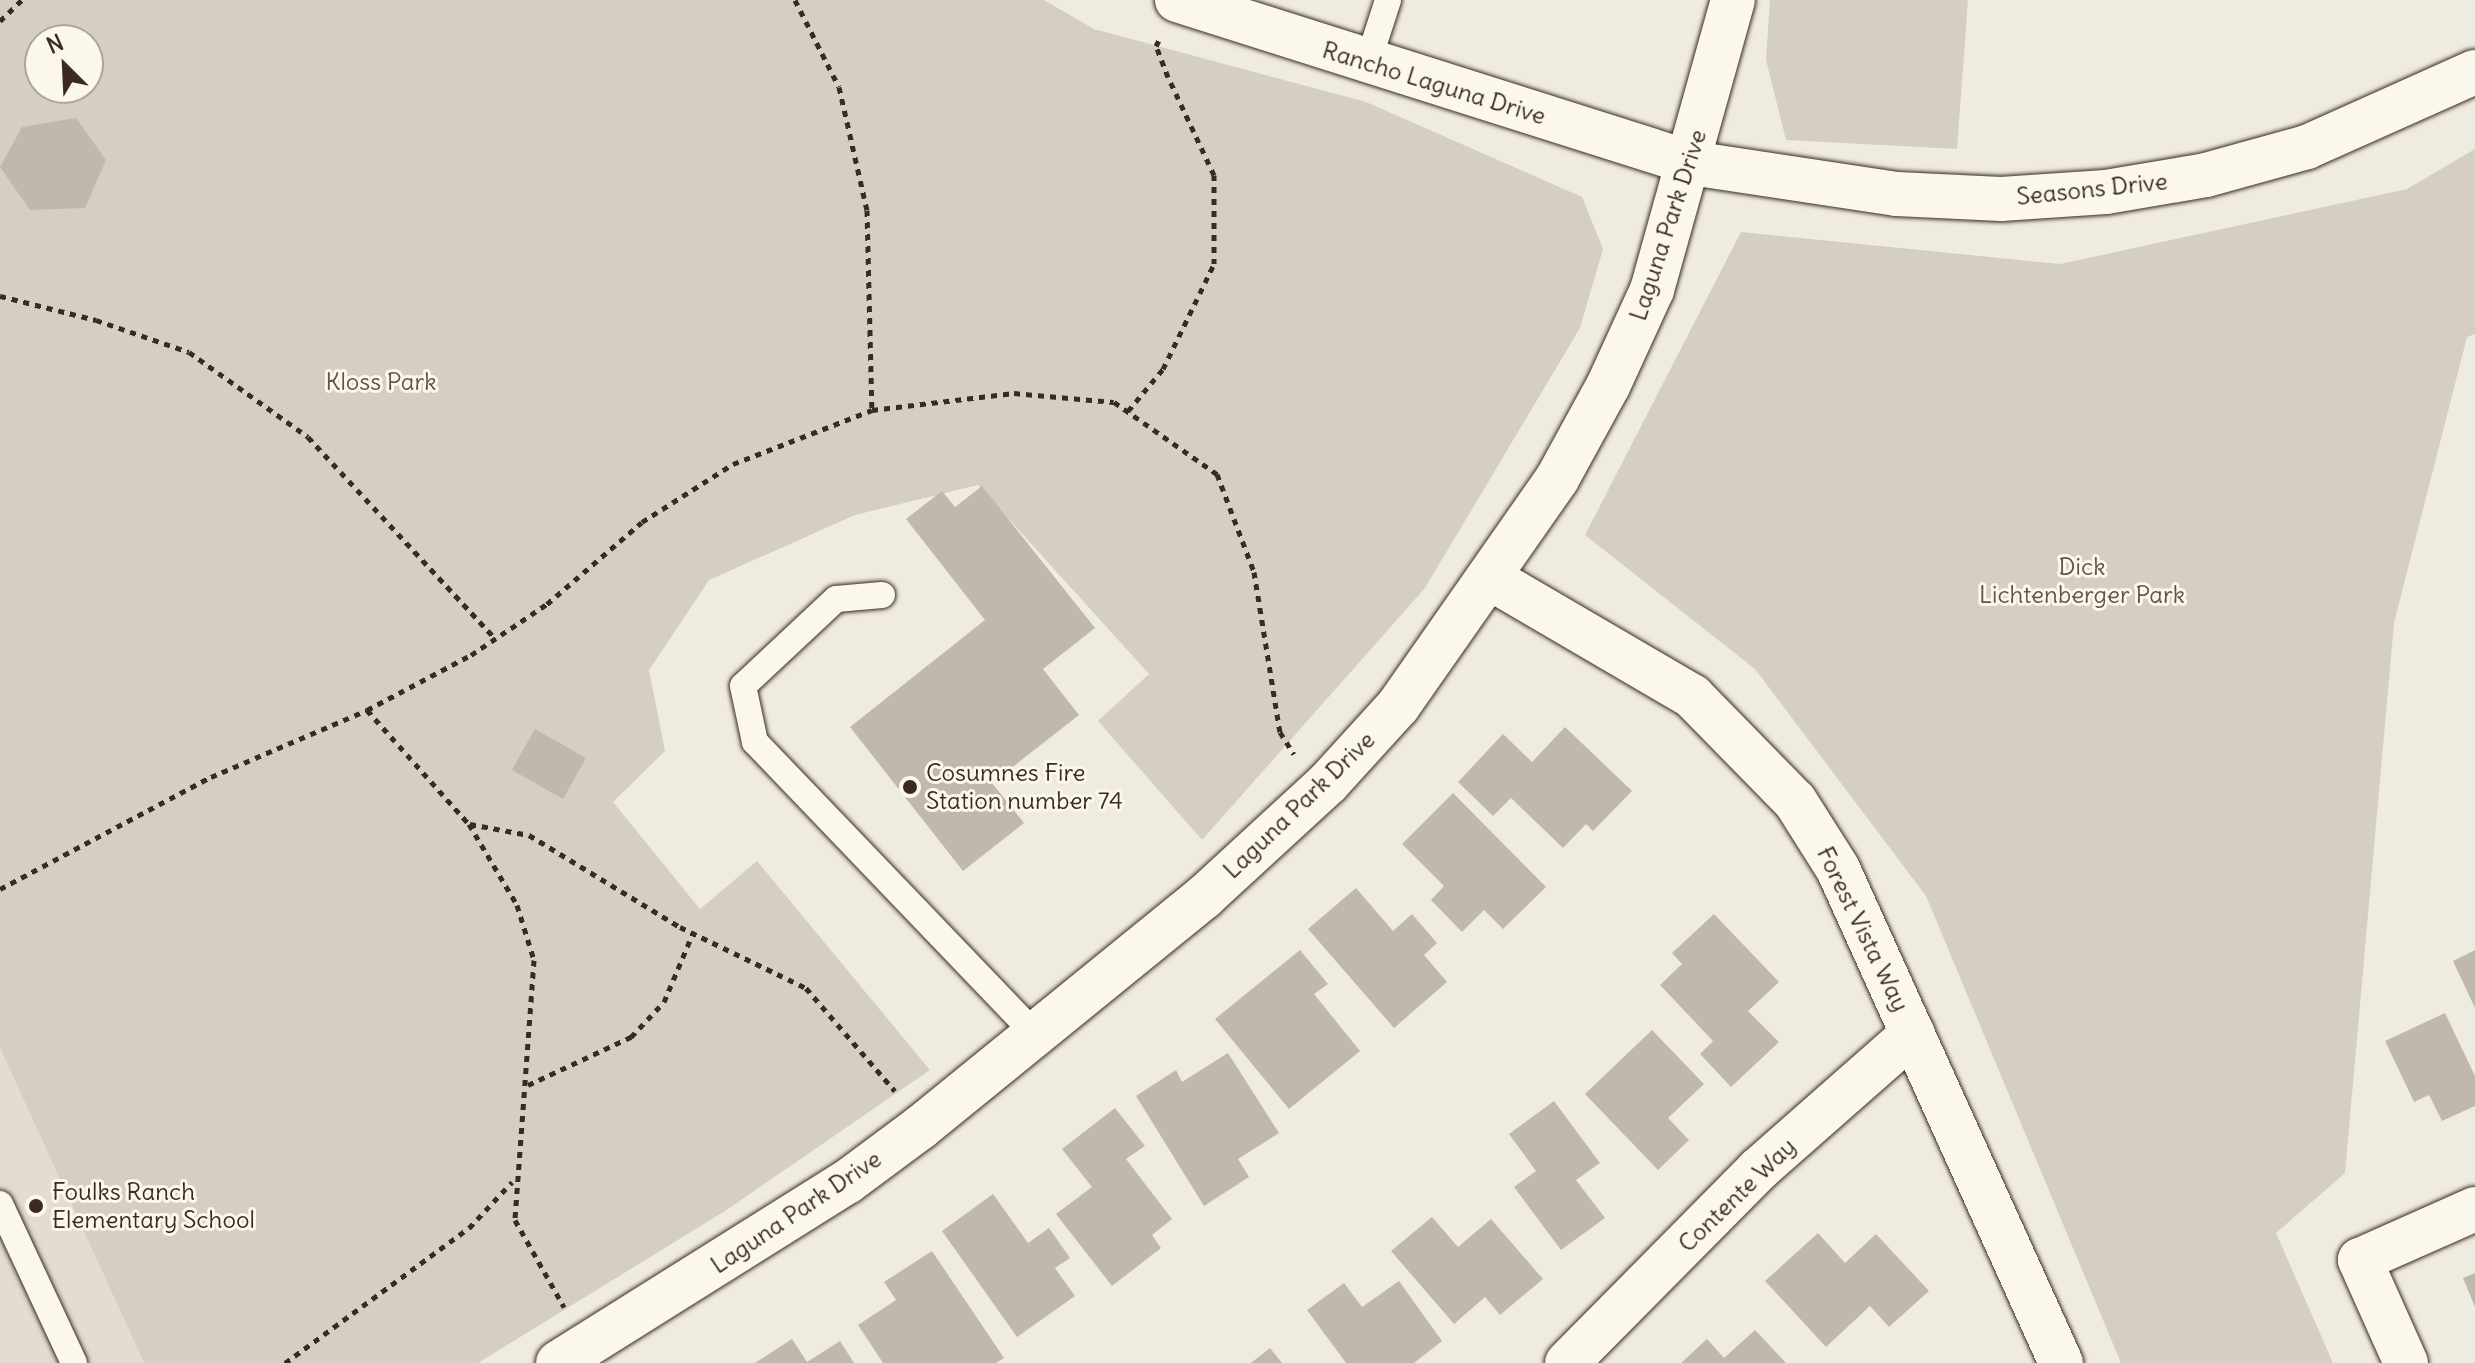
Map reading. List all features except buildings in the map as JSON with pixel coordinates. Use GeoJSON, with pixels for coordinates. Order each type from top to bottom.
{"type":"FeatureCollection","features":[{"type":"Feature","properties":{"kind":"street","name":"Rancho Laguna Drive"},"geometry":{"type":"LineString","coordinates":[[1178,0],[1691,163]]}},
{"type":"Feature","properties":{"kind":"street","name":"Laguna Park Drive"},"geometry":{"type":"LineString","coordinates":[[573,1354],[847,1182],[921,1127],[1204,897],[1320,791],[1398,706],[1557,479],[1608,386],[1652,290],[1691,163],[1733,0]]}},
{"type":"Feature","properties":{"kind":"street","name":"Seasons Drive"},"geometry":{"type":"LineString","coordinates":[[1691,163],[1897,194],[2001,199],[2106,192],[2206,175],[2307,147],[2475,72]]}},
{"type":"Feature","properties":{"kind":"street","name":"Forest Vista Way"},"geometry":{"type":"LineString","coordinates":[[1490,578],[1692,696],[1764,763],[1838,869],[2061,1363]]}},
{"type":"Feature","properties":{"kind":"street","name":"Contente Way"},"geometry":{"type":"LineString","coordinates":[[1567,1363],[1759,1169],[1913,1033]]}},
{"type":"Feature","properties":{"kind":"street"},"geometry":{"type":"LineString","coordinates":[[2406,1363],[2360,1260],[2475,1209]]}},
{"type":"Feature","properties":{"kind":"lane"},"geometry":{"type":"LineString","coordinates":[[1368,62],[1388,0]]}},
{"type":"Feature","properties":{"kind":"lane"},"geometry":{"type":"LineString","coordinates":[[882,595],[836,599],[743,686],[755,742],[1036,1035]]}},
{"type":"Feature","properties":{"kind":"lane"},"geometry":{"type":"LineString","coordinates":[[0,1204],[74,1363]]}},
{"type":"Feature","properties":{"kind":"path"},"geometry":{"type":"LineString","coordinates":[[0,21],[22,0]]}},
{"type":"Feature","properties":{"kind":"path"},"geometry":{"type":"LineString","coordinates":[[795,0],[839,87],[867,210],[872,410]]}},
{"type":"Feature","properties":{"kind":"path"},"geometry":{"type":"LineString","coordinates":[[1128,411],[1163,369],[1214,264],[1214,175],[1156,46],[1178,0]]}},
{"type":"Feature","properties":{"kind":"path"},"geometry":{"type":"LineString","coordinates":[[0,296],[189,352],[308,437],[496,639]]}},
{"type":"Feature","properties":{"kind":"path"},"geometry":{"type":"LineString","coordinates":[[0,889],[211,777],[367,710],[496,639],[642,522],[733,464],[872,410],[1014,393],[1114,402],[1217,474],[1254,572],[1280,732],[1320,791]]}},
{"type":"Feature","properties":{"kind":"path"},"geometry":{"type":"LineString","coordinates":[[367,710],[469,824],[517,905],[534,960],[528,1085],[513,1181],[515,1220],[573,1354]]}},
{"type":"Feature","properties":{"kind":"path"},"geometry":{"type":"LineString","coordinates":[[469,824],[529,835],[693,933],[806,988],[921,1127]]}},
{"type":"Feature","properties":{"kind":"path"},"geometry":{"type":"LineString","coordinates":[[528,1085],[631,1037],[664,1002],[693,933]]}},
{"type":"Feature","properties":{"kind":"path"},"geometry":{"type":"LineString","coordinates":[[285,1363],[469,1228],[513,1181]]}},
{"type":"Feature","properties":{"kind":"shaded area","name":"Foulks Ranch Elementary School"},"geometry":{"type":"Polygon","coordinates":[[[0,1048],[144,1363],[0,1363],[0,1048]]]}},
{"type":"Feature","properties":{"kind":"green space","name":"Kloss Park"},"geometry":{"type":"Polygon","coordinates":[[[0,0],[1044,0],[1094,29],[1366,102],[1582,197],[1603,249],[1580,328],[1425,588],[1202,840],[1098,721],[1149,674],[978,485],[855,515],[709,580],[649,670],[665,751],[613,802],[700,909],[757,861],[930,1070],[725,1211],[478,1363],[144,1363],[0,1048],[0,0]]]}},
{"type":"Feature","properties":{"kind":"green space"},"geometry":{"type":"Polygon","coordinates":[[[1770,0],[1968,0],[1957,149],[1786,140],[1766,60],[1770,0]]]}},
{"type":"Feature","properties":{"kind":"green space","name":"Dick Lichtenberger Park"},"geometry":{"type":"Polygon","coordinates":[[[2475,149],[2475,334],[2467,337],[2394,623],[2345,1173],[2276,1233],[2333,1363],[2121,1363],[1926,896],[1755,669],[1585,535],[1741,232],[2060,264],[2407,189],[2475,149]]]}},
{"type":"Feature","properties":{"kind":"place","name":"Cosumnes Fire Station number 74"},"geometry":{"type":"Point","coordinates":[910,787]}},
{"type":"Feature","properties":{"kind":"place","name":"Foulks Ranch Elementary School"},"geometry":{"type":"Point","coordinates":[36,1206]}}]}
